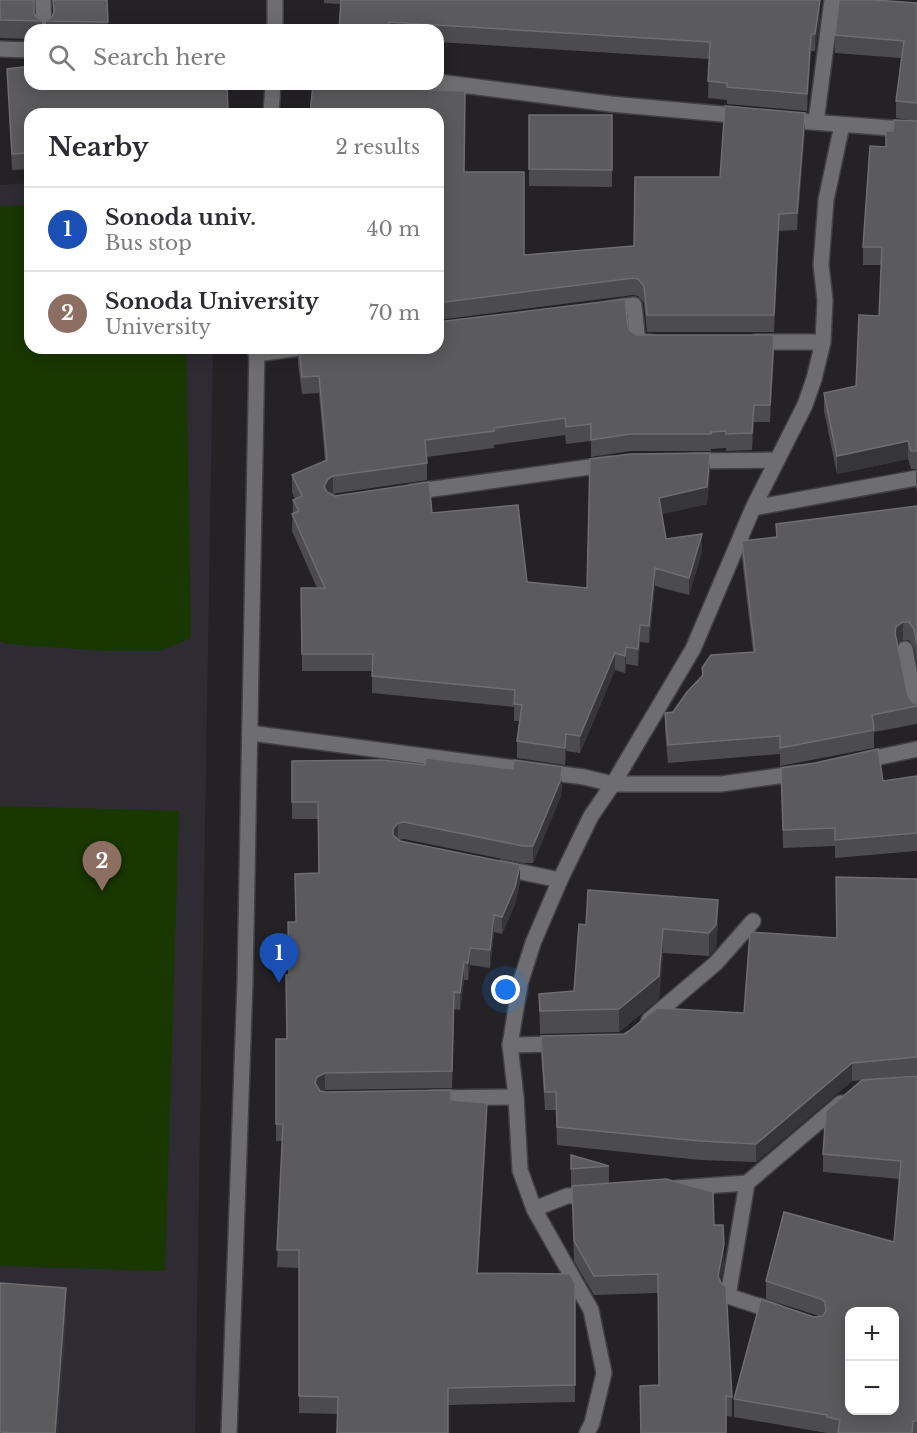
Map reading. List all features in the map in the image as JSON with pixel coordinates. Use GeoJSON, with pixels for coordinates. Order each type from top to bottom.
{"type":"FeatureCollection","features":[{"type":"Feature","properties":{"kind":"street"},"geometry":{"type":"LineString","coordinates":[[43,0],[44,24]]}},
{"type":"Feature","properties":{"kind":"street"},"geometry":{"type":"LineString","coordinates":[[275,0],[275,24]]}},
{"type":"Feature","properties":{"kind":"street"},"geometry":{"type":"LineString","coordinates":[[816,122],[832,5]]}},
{"type":"Feature","properties":{"kind":"street"},"geometry":{"type":"LineString","coordinates":[[0,50],[24,50]]}},
{"type":"Feature","properties":{"kind":"street"},"geometry":{"type":"LineString","coordinates":[[444,83],[612,104],[917,130]]}},
{"type":"Feature","properties":{"kind":"street"},"geometry":{"type":"LineString","coordinates":[[271,108],[272,90]]}},
{"type":"Feature","properties":{"kind":"street"},"geometry":{"type":"LineString","coordinates":[[587,1433],[592,1423],[604,1373],[591,1310],[534,1209],[520,1170],[516,1096],[510,1045],[520,984],[560,880],[591,816],[613,784],[693,649],[753,508],[805,405],[823,342],[825,300],[821,265],[826,200],[842,124]]}},
{"type":"Feature","properties":{"kind":"street"},"geometry":{"type":"LineString","coordinates":[[588,311],[634,305],[638,342],[661,342]]}},
{"type":"Feature","properties":{"kind":"street"},"geometry":{"type":"LineString","coordinates":[[742,342],[823,342]]}},
{"type":"Feature","properties":{"kind":"street"},"geometry":{"type":"LineString","coordinates":[[229,1433],[244,1014],[257,354]]}},
{"type":"Feature","properties":{"kind":"street"},"geometry":{"type":"LineString","coordinates":[[675,461],[777,460]]}},
{"type":"Feature","properties":{"kind":"street"},"geometry":{"type":"LineString","coordinates":[[393,495],[630,461]]}},
{"type":"Feature","properties":{"kind":"street"},"geometry":{"type":"LineString","coordinates":[[753,508],[917,478]]}},
{"type":"Feature","properties":{"kind":"street"},"geometry":{"type":"LineString","coordinates":[[905,649],[917,712]]}},
{"type":"Feature","properties":{"kind":"street"},"geometry":{"type":"LineString","coordinates":[[250,733],[584,777],[613,784],[721,784],[813,771]]}},
{"type":"Feature","properties":{"kind":"street"},"geometry":{"type":"LineString","coordinates":[[848,764],[917,749]]}},
{"type":"Feature","properties":{"kind":"street"},"geometry":{"type":"LineString","coordinates":[[492,867],[560,880]]}},
{"type":"Feature","properties":{"kind":"street"},"geometry":{"type":"LineString","coordinates":[[640,1028],[716,963],[753,921]]}},
{"type":"Feature","properties":{"kind":"street"},"geometry":{"type":"LineString","coordinates":[[510,1045],[578,1043]]}},
{"type":"Feature","properties":{"kind":"street"},"geometry":{"type":"LineString","coordinates":[[421,1098],[516,1096]]}},
{"type":"Feature","properties":{"kind":"street"},"geometry":{"type":"LineString","coordinates":[[663,1189],[747,1183],[850,1096]]}},
{"type":"Feature","properties":{"kind":"street"},"geometry":{"type":"LineString","coordinates":[[747,1183],[728,1296],[795,1318]]}},
{"type":"Feature","properties":{"kind":"street"},"geometry":{"type":"LineString","coordinates":[[534,1209],[567,1196],[603,1193]]}},
{"type":"Feature","properties":{"kind":"shaded area"},"geometry":{"type":"Polygon","coordinates":[[[24,183],[24,354],[213,354],[195,1433],[0,1433],[0,185],[24,183]]]}},
{"type":"Feature","properties":{"kind":"green space"},"geometry":{"type":"Polygon","coordinates":[[[24,205],[24,354],[186,354],[191,638],[160,651],[105,651],[7,644],[0,641],[0,206],[24,205]]]}},
{"type":"Feature","properties":{"kind":"green space"},"geometry":{"type":"Polygon","coordinates":[[[0,806],[179,811],[165,1271],[0,1266],[0,806]]]}},
{"type":"Feature","properties":{"kind":"building"},"geometry":{"type":"Polygon","coordinates":[[[0,0],[34,0],[34,13],[42,21],[0,20],[0,0]]]}},
{"type":"Feature","properties":{"kind":"building"},"geometry":{"type":"Polygon","coordinates":[[[53,0],[107,0],[108,22],[46,21],[52,17],[54,12],[53,0]]]}},
{"type":"Feature","properties":{"kind":"building"},"geometry":{"type":"Polygon","coordinates":[[[341,0],[820,0],[815,34],[811,34],[807,94],[727,87],[727,83],[708,81],[710,42],[444,24],[389,22],[389,24],[339,24],[341,0]]]}},
{"type":"Feature","properties":{"kind":"building"},"geometry":{"type":"Polygon","coordinates":[[[839,0],[917,3],[917,103],[896,101],[904,41],[835,35],[839,0]]]}},
{"type":"Feature","properties":{"kind":"building"},"geometry":{"type":"Polygon","coordinates":[[[24,67],[24,90],[227,90],[228,108],[24,108],[24,153],[12,154],[7,69],[24,67]]]}},
{"type":"Feature","properties":{"kind":"building"},"geometry":{"type":"Polygon","coordinates":[[[312,90],[465,91],[464,172],[524,172],[524,255],[634,246],[635,177],[720,177],[725,106],[805,113],[797,213],[779,214],[774,315],[647,315],[644,286],[638,279],[633,278],[444,302],[444,108],[311,108],[312,90]]]}},
{"type":"Feature","properties":{"kind":"building"},"geometry":{"type":"Polygon","coordinates":[[[529,115],[612,115],[612,170],[529,169],[529,115]]]}},
{"type":"Feature","properties":{"kind":"building"},"geometry":{"type":"Polygon","coordinates":[[[894,120],[917,121],[917,451],[911,451],[908,441],[837,456],[824,393],[856,386],[859,315],[879,316],[882,247],[863,247],[870,146],[886,147],[886,131],[893,131],[894,120]]]}},
{"type":"Feature","properties":{"kind":"building"},"geometry":{"type":"Polygon","coordinates":[[[625,299],[628,327],[637,335],[774,335],[770,405],[754,405],[752,433],[726,434],[726,431],[711,432],[711,434],[630,434],[591,440],[591,424],[566,427],[565,418],[494,428],[494,431],[425,440],[427,463],[333,476],[328,479],[324,487],[327,492],[335,496],[429,482],[432,513],[518,505],[527,582],[587,588],[590,459],[631,454],[710,453],[707,487],[659,498],[666,539],[702,534],[689,578],[655,568],[649,626],[640,625],[638,649],[626,647],[625,656],[615,653],[580,736],[566,734],[565,748],[517,741],[522,705],[514,704],[515,690],[372,676],[373,654],[302,654],[301,588],[325,588],[292,514],[299,511],[293,500],[302,496],[292,475],[327,460],[319,376],[302,377],[300,354],[444,354],[444,321],[625,299]]]}},
{"type":"Feature","properties":{"kind":"building"},"geometry":{"type":"Polygon","coordinates":[[[917,506],[917,644],[914,629],[909,622],[903,622],[896,627],[895,633],[908,696],[913,703],[917,703],[917,706],[872,715],[874,730],[780,748],[780,736],[668,745],[665,713],[673,712],[703,675],[702,668],[711,655],[755,652],[742,541],[777,537],[776,524],[917,506]]]}},
{"type":"Feature","properties":{"kind":"building"},"geometry":{"type":"Polygon","coordinates":[[[878,749],[883,781],[917,776],[917,833],[835,840],[835,828],[783,830],[781,768],[878,749]]]}},
{"type":"Feature","properties":{"kind":"building"},"geometry":{"type":"Polygon","coordinates":[[[426,758],[513,769],[514,760],[562,767],[561,779],[533,846],[523,846],[404,822],[398,823],[393,829],[393,835],[400,841],[520,865],[515,887],[502,917],[494,915],[490,950],[470,948],[468,963],[464,962],[460,993],[454,992],[452,1071],[325,1073],[317,1077],[315,1083],[320,1091],[325,1092],[451,1090],[451,1100],[487,1103],[477,1273],[570,1274],[575,1284],[575,1385],[448,1388],[448,1433],[337,1433],[338,1397],[299,1396],[299,1250],[277,1250],[283,1124],[276,1124],[276,1039],[287,1039],[288,922],[296,922],[295,874],[319,873],[318,802],[292,802],[292,761],[382,760],[425,765],[426,758]]]}},
{"type":"Feature","properties":{"kind":"building"},"geometry":{"type":"Polygon","coordinates":[[[836,877],[917,879],[917,1057],[852,1063],[756,1144],[557,1127],[556,1092],[545,1092],[541,1036],[624,1034],[657,1008],[744,1013],[750,932],[837,938],[836,877]]]}},
{"type":"Feature","properties":{"kind":"building"},"geometry":{"type":"Polygon","coordinates":[[[588,890],[718,900],[716,925],[709,933],[663,929],[659,976],[619,1009],[540,1011],[539,994],[574,991],[579,924],[586,925],[588,890]]]}},
{"type":"Feature","properties":{"kind":"building"},"geometry":{"type":"Polygon","coordinates":[[[917,1076],[917,1421],[913,1421],[912,1433],[838,1433],[840,1420],[827,1417],[827,1415],[734,1399],[761,1299],[814,1317],[823,1316],[826,1311],[825,1302],[821,1299],[766,1281],[784,1212],[894,1242],[901,1161],[823,1154],[826,1111],[862,1080],[917,1076]]]}},
{"type":"Feature","properties":{"kind":"building"},"geometry":{"type":"Polygon","coordinates":[[[571,1155],[609,1166],[571,1169],[571,1155]]]}},
{"type":"Feature","properties":{"kind":"building"},"geometry":{"type":"Polygon","coordinates":[[[666,1179],[713,1192],[714,1225],[723,1225],[724,1244],[718,1276],[721,1283],[726,1286],[732,1397],[726,1396],[726,1433],[641,1433],[640,1386],[659,1385],[658,1274],[594,1276],[574,1241],[572,1186],[666,1179]]]}},
{"type":"Feature","properties":{"kind":"building"},"geometry":{"type":"Polygon","coordinates":[[[0,1283],[66,1288],[55,1433],[0,1432],[0,1283]]]}},
{"type":"Feature","properties":{"kind":"place","name":"Sonoda University"},"geometry":{"type":"Point","coordinates":[102,891]}},
{"type":"Feature","properties":{"kind":"place","name":"Sonoda univ."},"geometry":{"type":"Point","coordinates":[279,983]}}]}
